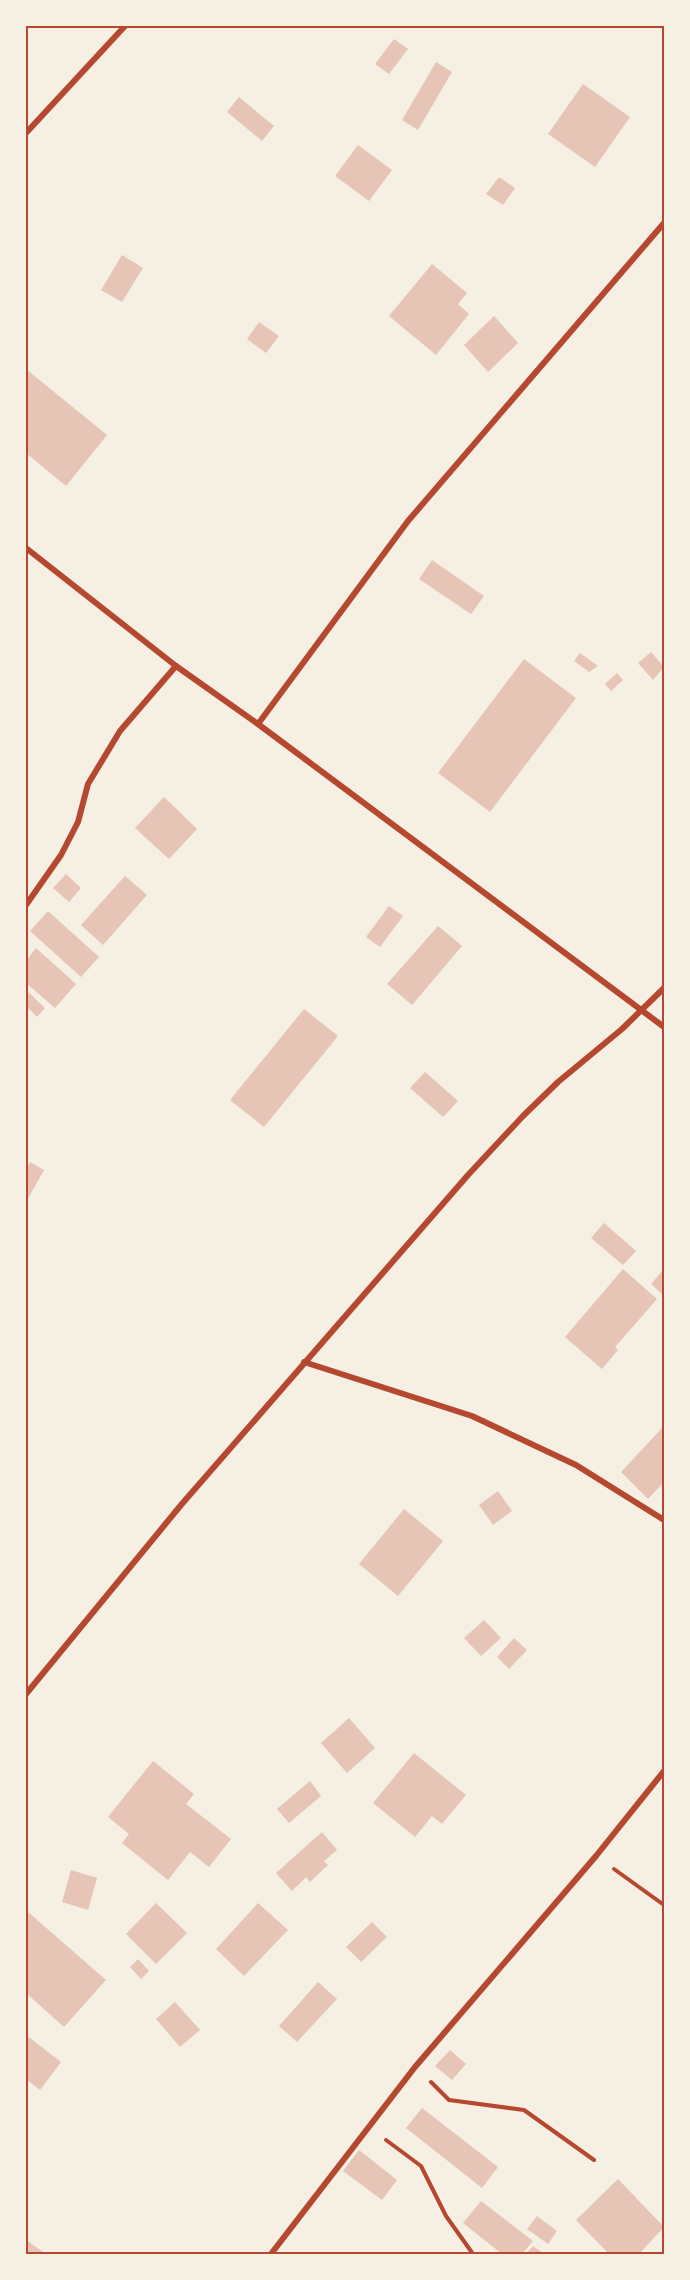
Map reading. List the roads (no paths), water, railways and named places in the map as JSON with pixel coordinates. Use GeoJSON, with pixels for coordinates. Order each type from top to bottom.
{"type":"FeatureCollection","features":[{"type":"Feature","properties":{"kind":"street"},"geometry":{"type":"LineString","coordinates":[[26,133],[125,26]]}},
{"type":"Feature","properties":{"kind":"street"},"geometry":{"type":"LineString","coordinates":[[258,724],[408,520],[664,223]]}},
{"type":"Feature","properties":{"kind":"street"},"geometry":{"type":"LineString","coordinates":[[26,548],[176,666],[258,724],[664,1027]]}},
{"type":"Feature","properties":{"kind":"street"},"geometry":{"type":"LineString","coordinates":[[26,905],[61,855],[78,822],[88,784],[120,731],[176,666]]}},
{"type":"Feature","properties":{"kind":"street"},"geometry":{"type":"LineString","coordinates":[[26,1694],[174,1514],[468,1175],[558,1082],[641,1011],[664,988]]}},
{"type":"Feature","properties":{"kind":"street"},"geometry":{"type":"LineString","coordinates":[[304,1362],[472,1416],[576,1465],[664,1520]]}},
{"type":"Feature","properties":{"kind":"street"},"geometry":{"type":"LineString","coordinates":[[271,2254],[415,2067],[596,1856],[664,1771]]}}]}
